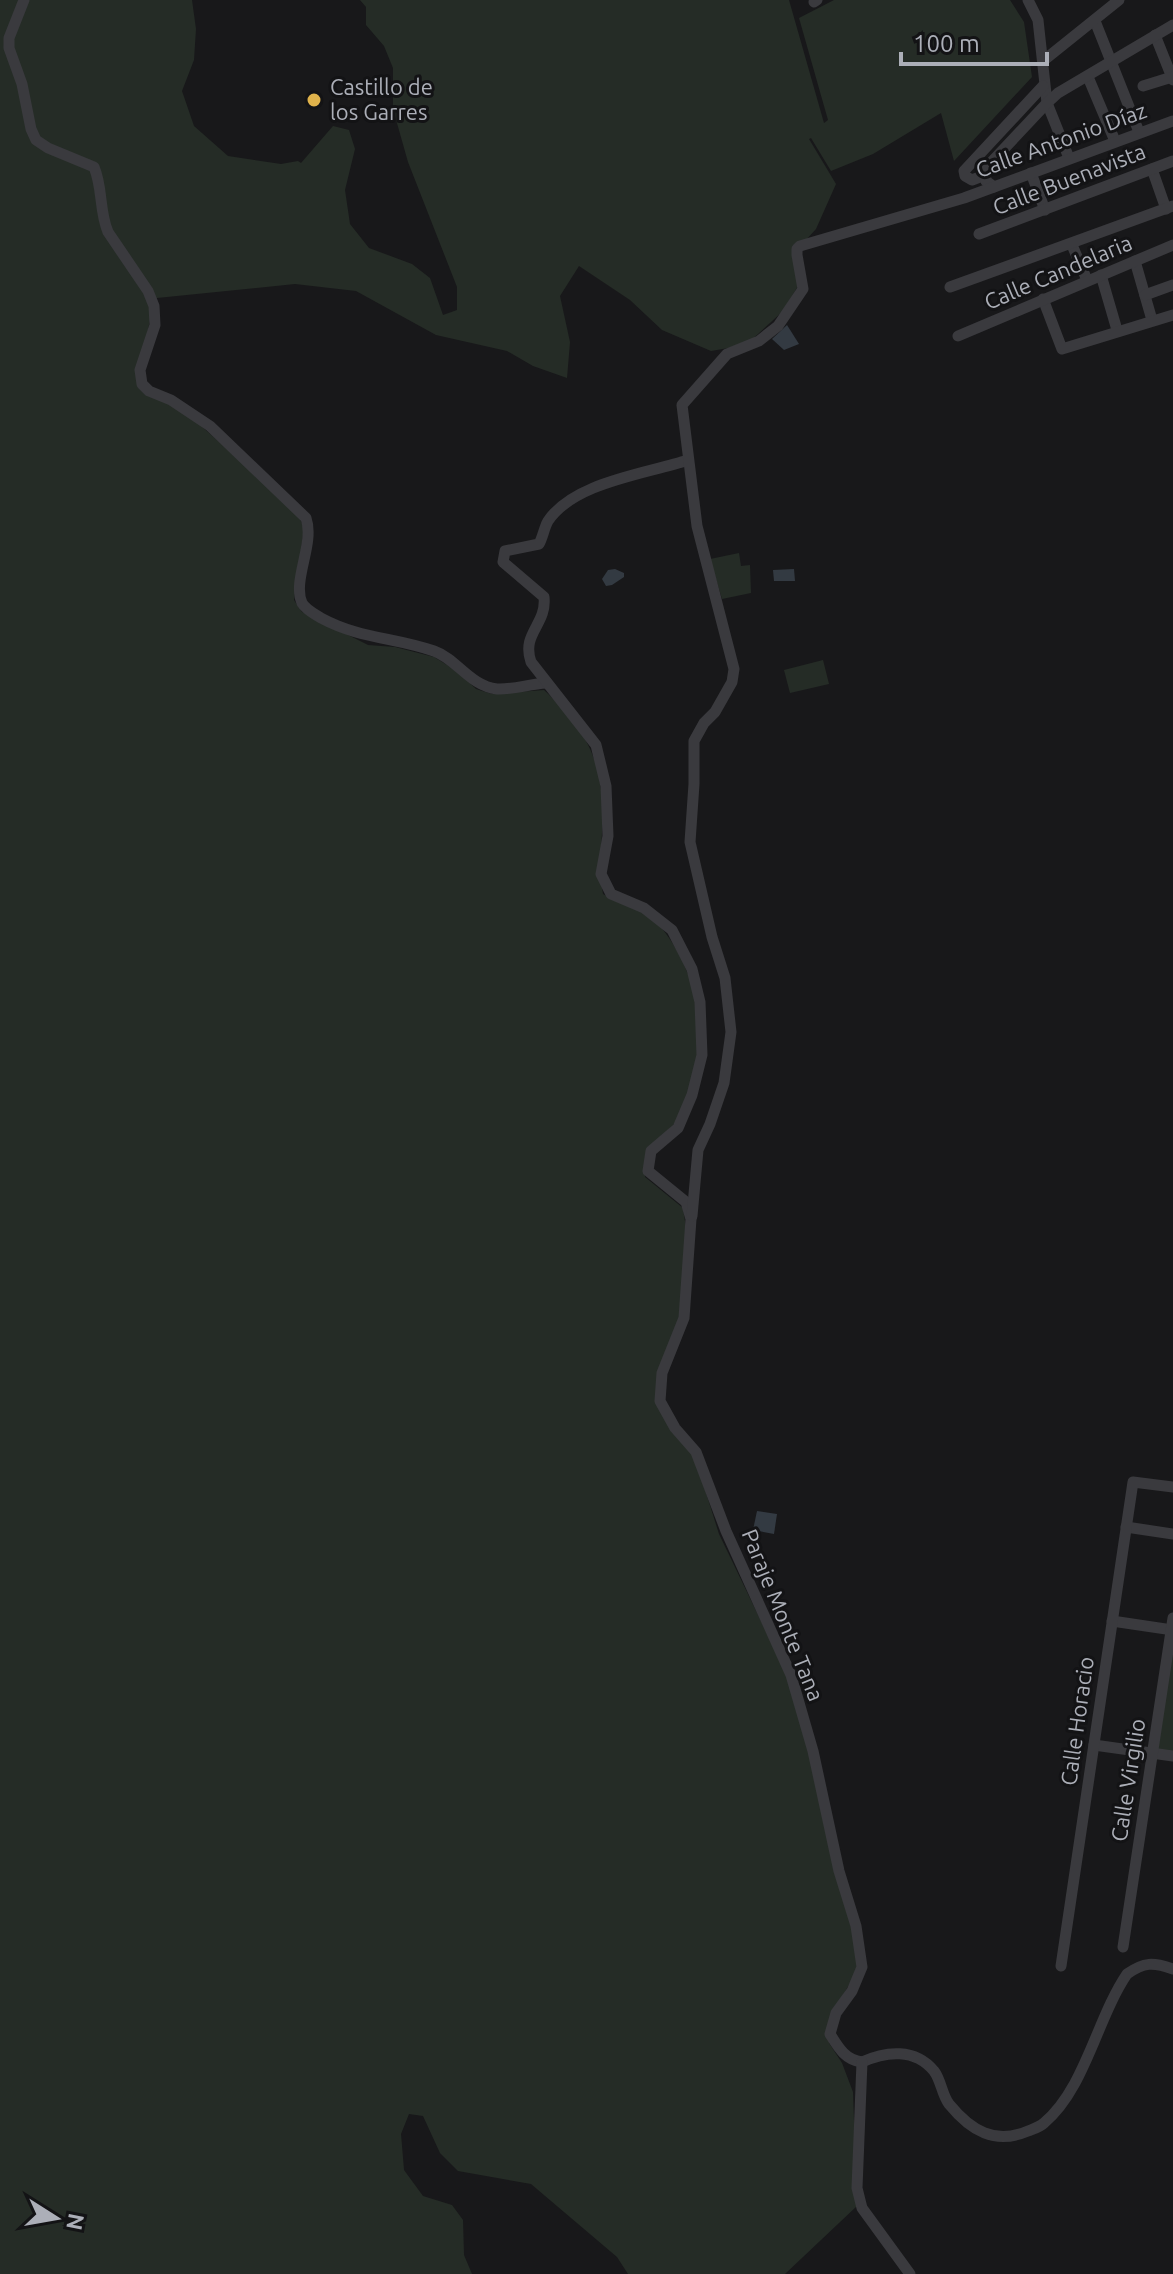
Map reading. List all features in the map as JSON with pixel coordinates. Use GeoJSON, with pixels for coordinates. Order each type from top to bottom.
{"type":"FeatureCollection","features":[{"type":"Feature","properties":{"kind":"street"},"geometry":{"type":"LineString","coordinates":[[24,0],[9,38],[9,48],[22,84],[31,129],[36,140],[48,148],[94,167],[100,180],[108,232],[148,291],[154,306],[155,325],[140,370],[142,384],[210,426],[306,518],[310,528],[301,581],[303,606],[336,626],[364,636],[436,652],[480,684],[498,689],[546,683]]}},
{"type":"Feature","properties":{"kind":"street"},"geometry":{"type":"LineString","coordinates":[[1028,0],[1038,20],[1047,103],[1069,158]]}},
{"type":"Feature","properties":{"kind":"street"},"geometry":{"type":"LineString","coordinates":[[1043,61],[1119,0]]}},
{"type":"Feature","properties":{"kind":"street"},"geometry":{"type":"LineString","coordinates":[[1095,21],[1139,132]]}},
{"type":"Feature","properties":{"kind":"street"},"geometry":{"type":"LineString","coordinates":[[994,187],[986,181],[985,169],[1058,93],[1173,25]]}},
{"type":"Feature","properties":{"kind":"street"},"geometry":{"type":"LineString","coordinates":[[1143,86],[1172,78],[1155,35]]}},
{"type":"Feature","properties":{"kind":"street"},"geometry":{"type":"LineString","coordinates":[[1088,77],[1115,141]]}},
{"type":"Feature","properties":{"kind":"street"},"geometry":{"type":"LineString","coordinates":[[968,196],[968,179],[964,171],[969,162],[1043,86]]}},
{"type":"Feature","properties":{"kind":"street","name":"Calle Antonio Díaz"},"geometry":{"type":"LineString","coordinates":[[800,246],[968,196],[1173,121]]}},
{"type":"Feature","properties":{"kind":"street","name":"Calle Buenavista"},"geometry":{"type":"LineString","coordinates":[[979,234],[1173,161]]}},
{"type":"Feature","properties":{"kind":"street"},"geometry":{"type":"LineString","coordinates":[[950,287],[1171,207],[1152,169]]}},
{"type":"Feature","properties":{"kind":"street"},"geometry":{"type":"LineString","coordinates":[[1031,173],[1045,210]]}},
{"type":"Feature","properties":{"kind":"street"},"geometry":{"type":"LineString","coordinates":[[968,179],[985,175]]}},
{"type":"Feature","properties":{"kind":"street"},"geometry":{"type":"LineString","coordinates":[[1072,245],[1087,280]]}},
{"type":"Feature","properties":{"kind":"street","name":"Calle Candelaria"},"geometry":{"type":"LineString","coordinates":[[958,336],[1173,245]]}},
{"type":"Feature","properties":{"kind":"street","name":"Paraje Monte Tana"},"geometry":{"type":"LineString","coordinates":[[800,246],[797,255],[803,289],[778,326],[759,341],[727,354],[682,405],[697,526],[734,669],[732,682],[721,702],[694,741],[690,842],[725,978],[731,1032],[724,1083],[698,1150],[684,1318],[662,1373],[660,1401],[675,1428],[696,1452],[726,1531],[791,1675],[813,1751],[839,1871],[856,1926],[862,1967],[852,1991],[836,2013],[830,2034],[851,2061],[862,2062]]}},
{"type":"Feature","properties":{"kind":"street"},"geometry":{"type":"LineString","coordinates":[[1135,261],[1152,320]]}},
{"type":"Feature","properties":{"kind":"street"},"geometry":{"type":"LineString","coordinates":[[1101,275],[1117,330]]}},
{"type":"Feature","properties":{"kind":"street"},"geometry":{"type":"LineString","coordinates":[[1145,295],[1173,285]]}},
{"type":"Feature","properties":{"kind":"street"},"geometry":{"type":"LineString","coordinates":[[1043,299],[1062,349],[1173,315]]}},
{"type":"Feature","properties":{"kind":"street"},"geometry":{"type":"LineString","coordinates":[[688,460],[591,489],[559,509],[549,520],[539,544],[505,551],[503,562],[544,597],[545,607],[527,645],[531,662],[596,745],[606,786],[608,836],[601,874],[611,894],[644,908],[672,930],[692,969],[700,1002],[702,1055],[692,1095],[678,1128],[651,1151],[648,1171],[686,1202],[691,1219]]}},
{"type":"Feature","properties":{"kind":"street","name":"Calle Horacio"},"geometry":{"type":"LineString","coordinates":[[1061,1966],[1133,1482],[1173,1487]]}},
{"type":"Feature","properties":{"kind":"street"},"geometry":{"type":"LineString","coordinates":[[1126,1527],[1173,1534]]}},
{"type":"Feature","properties":{"kind":"street"},"geometry":{"type":"LineString","coordinates":[[1112,1621],[1172,1626]]}},
{"type":"Feature","properties":{"kind":"street","name":"Calle Virgilio"},"geometry":{"type":"LineString","coordinates":[[1123,1947],[1172,1626]]}},
{"type":"Feature","properties":{"kind":"street"},"geometry":{"type":"LineString","coordinates":[[1094,1745],[1173,1756]]}},
{"type":"Feature","properties":{"kind":"street"},"geometry":{"type":"LineString","coordinates":[[910,2274],[862,2208],[857,2188],[862,2062],[879,2054],[914,2054],[935,2072],[948,2103],[975,2130],[999,2139],[1015,2137],[1043,2125],[1061,2104],[1127,1974],[1153,1962],[1173,1969]]}},
{"type":"Feature","properties":{"kind":"shaded area"},"geometry":{"type":"Polygon","coordinates":[[[0,0],[192,0],[196,29],[194,60],[182,91],[194,126],[228,156],[281,164],[301,163],[333,126],[349,130],[355,149],[345,190],[350,224],[369,248],[412,264],[430,278],[443,315],[457,310],[457,287],[408,162],[393,109],[393,68],[384,46],[366,25],[366,7],[360,0],[789,0],[824,123],[828,120],[799,18],[834,0],[1010,0],[1024,22],[1032,77],[954,161],[941,113],[873,154],[831,171],[809,139],[836,184],[816,229],[794,253],[798,286],[783,311],[746,345],[711,351],[662,330],[630,300],[579,266],[560,296],[570,342],[567,378],[533,366],[507,351],[436,335],[356,291],[295,284],[147,299],[151,315],[138,379],[199,424],[297,512],[304,528],[294,600],[302,612],[368,645],[395,647],[434,657],[457,671],[476,689],[492,694],[544,690],[560,706],[584,738],[598,771],[602,810],[603,894],[652,918],[681,957],[694,991],[700,1040],[687,1099],[679,1117],[650,1151],[645,1177],[683,1208],[686,1228],[682,1310],[657,1389],[696,1461],[719,1534],[787,1675],[806,1733],[858,1954],[857,1971],[829,2019],[829,2043],[842,2063],[853,2092],[857,2206],[785,2274],[628,2274],[617,2257],[531,2184],[458,2171],[440,2153],[423,2116],[409,2114],[401,2134],[404,2170],[423,2196],[452,2205],[463,2220],[464,2255],[472,2274],[0,2274],[0,0]]]}},
{"type":"Feature","properties":{"kind":"shaded area"},"geometry":{"type":"Polygon","coordinates":[[[787,325],[799,344],[784,350],[772,339],[787,325]]]}},
{"type":"Feature","properties":{"kind":"shaded area"},"geometry":{"type":"Polygon","coordinates":[[[739,553],[741,566],[750,565],[751,593],[722,599],[710,559],[739,553]]]}},
{"type":"Feature","properties":{"kind":"shaded area"},"geometry":{"type":"Polygon","coordinates":[[[794,569],[795,581],[774,581],[773,570],[794,569]]]}},
{"type":"Feature","properties":{"kind":"shaded area"},"geometry":{"type":"Polygon","coordinates":[[[608,570],[624,573],[624,577],[606,586],[602,579],[608,570]]]}},
{"type":"Feature","properties":{"kind":"shaded area"},"geometry":{"type":"Polygon","coordinates":[[[823,660],[829,684],[790,693],[784,670],[823,660]]]}},
{"type":"Feature","properties":{"kind":"shaded area"},"geometry":{"type":"Polygon","coordinates":[[[757,1511],[777,1514],[774,1534],[753,1530],[757,1511]]]}},
{"type":"Feature","properties":{"kind":"shaded area"},"geometry":{"type":"Polygon","coordinates":[[[1173,1630],[1173,1756],[1152,1753],[1173,1630]]]}},
{"type":"Feature","properties":{"kind":"place","name":"Castillo de los Garres"},"geometry":{"type":"Point","coordinates":[314,100]}}]}
